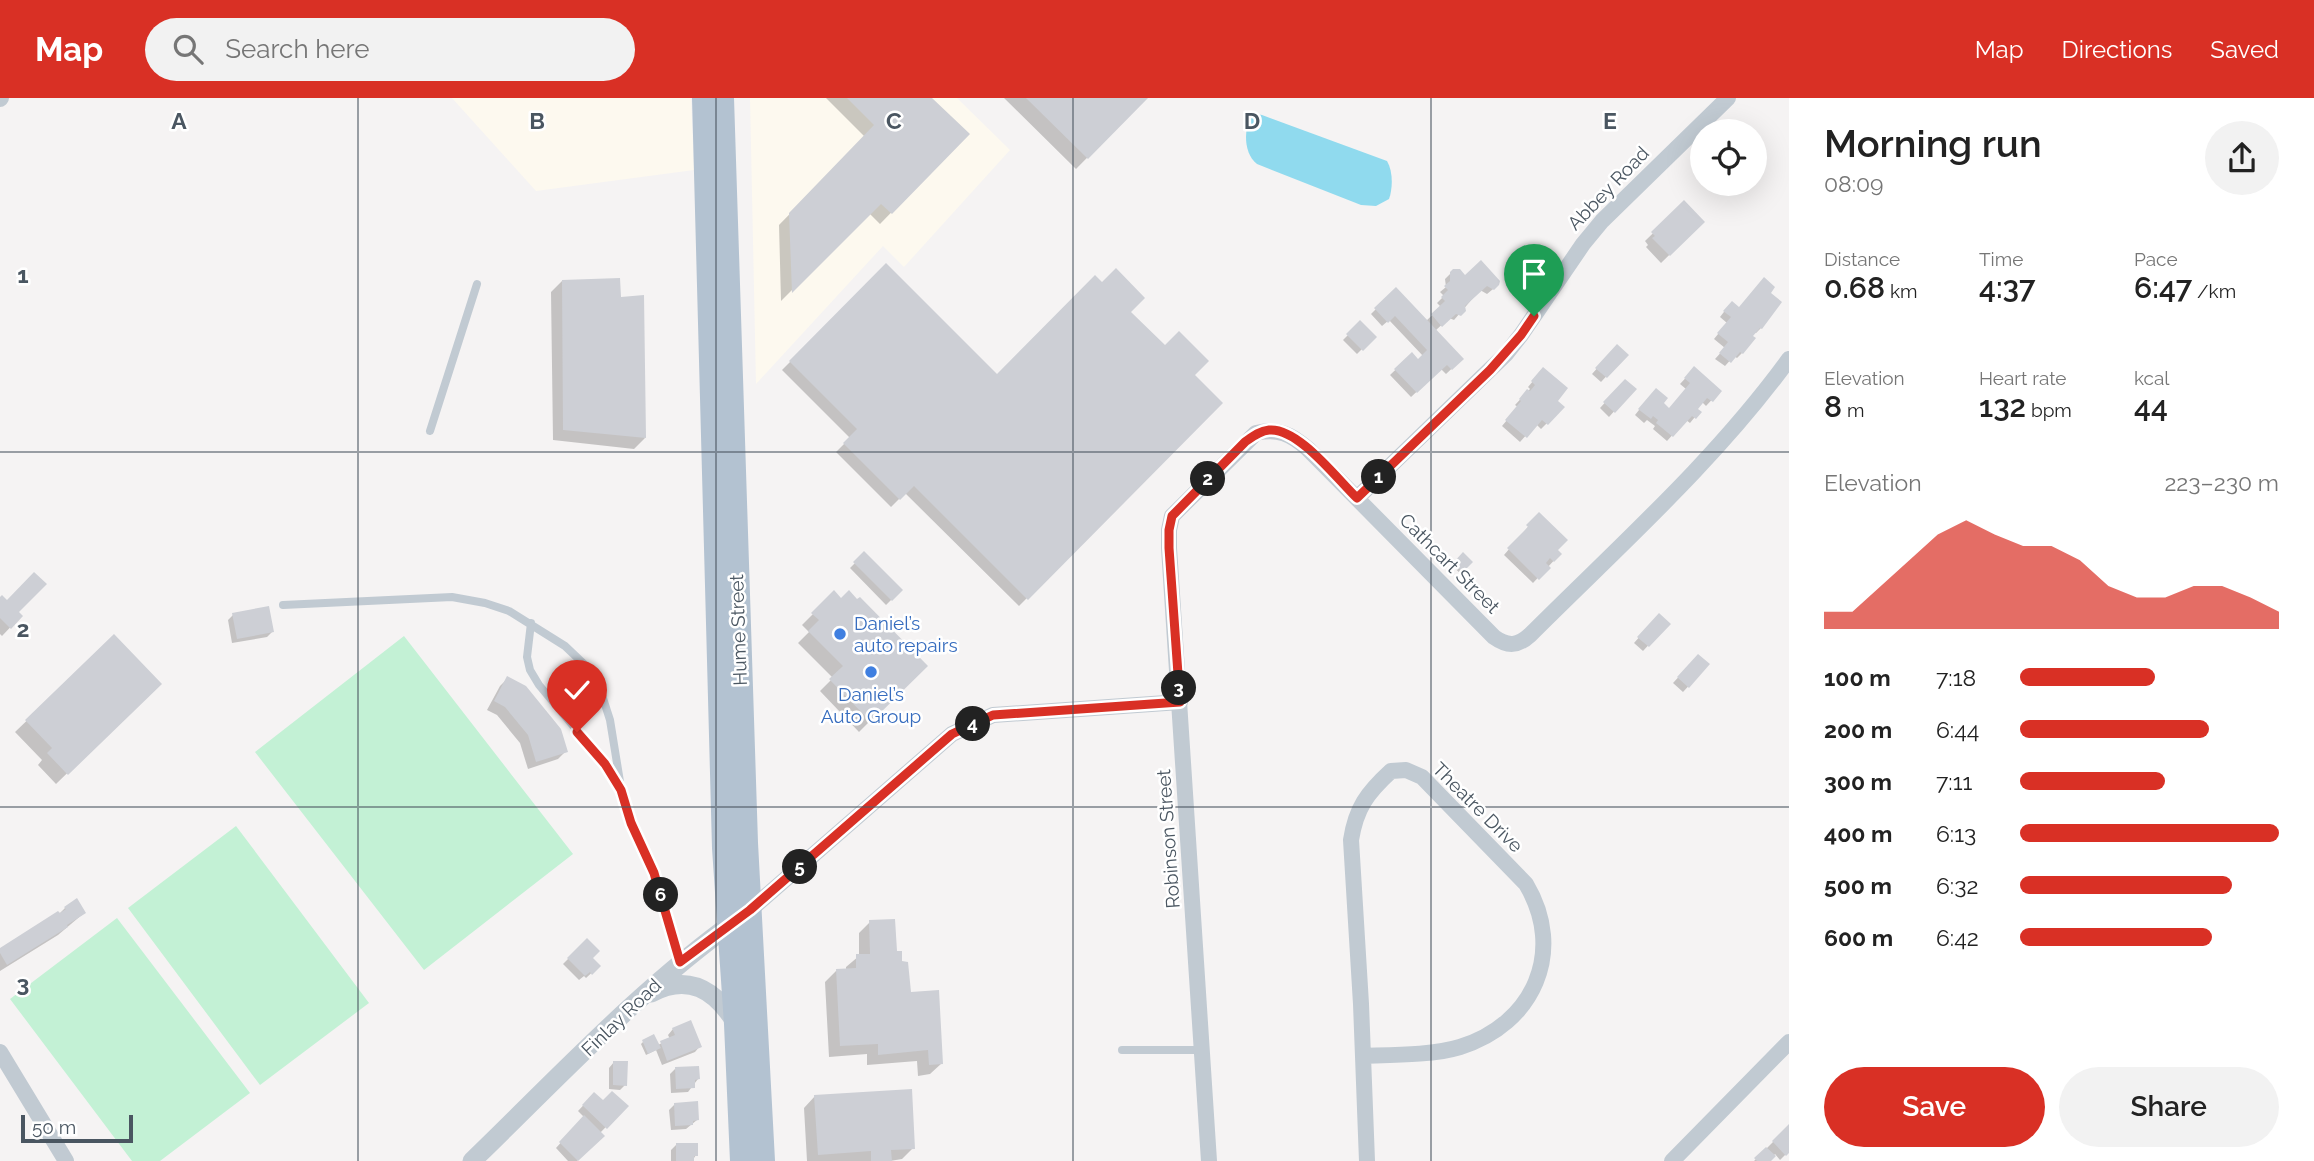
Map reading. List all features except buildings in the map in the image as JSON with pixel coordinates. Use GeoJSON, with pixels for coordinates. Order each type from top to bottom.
{"type":"FeatureCollection","features":[{"type":"Feature","properties":{"kind":"main road","name":"Hume Street"},"geometry":{"type":"LineString","coordinates":[[704,98],[723,821],[742,1161]]}},
{"type":"Feature","properties":{"kind":"main road","name":"Hume Street"},"geometry":{"type":"LineString","coordinates":[[722,98],[733,490],[763,1161]]}},
{"type":"Feature","properties":{"kind":"street","name":"Abbey Road"},"geometry":{"type":"LineString","coordinates":[[1357,498],[1506,354],[1602,221],[1728,98]]}},
{"type":"Feature","properties":{"kind":"street","name":"Cathcart Street"},"geometry":{"type":"LineString","coordinates":[[1172,516],[1256,433],[1270,430],[1283,432],[1296,439],[1357,498],[1494,637],[1503,644],[1513,645],[1523,642],[1700,465],[1763,395],[1789,359]]}},
{"type":"Feature","properties":{"kind":"street","name":"Robinson Street"},"geometry":{"type":"LineString","coordinates":[[1172,516],[1169,548],[1209,1161]]}},
{"type":"Feature","properties":{"kind":"street","name":"Finlay Road"},"geometry":{"type":"LineString","coordinates":[[479,1159],[680,962],[750,910],[952,734],[993,715],[1180,702]]}},
{"type":"Feature","properties":{"kind":"street","name":"Theatre Drive"},"geometry":{"type":"LineString","coordinates":[[1363,1056],[1457,1048],[1479,1040],[1506,1022],[1522,1007],[1533,988],[1544,955],[1543,922],[1536,900],[1526,884],[1422,777],[1406,770],[1391,771],[1378,783],[1366,797],[1354,819],[1352,830],[1351,865],[1367,1161]]}},
{"type":"Feature","properties":{"kind":"street"},"geometry":{"type":"LineString","coordinates":[[640,999],[674,985],[687,984],[701,988],[725,1006],[736,1024]]}},
{"type":"Feature","properties":{"kind":"street"},"geometry":{"type":"LineString","coordinates":[[1672,1161],[1789,1042]]}},
{"type":"Feature","properties":{"kind":"street"},"geometry":{"type":"LineString","coordinates":[[0,1052],[66,1161]]}},
{"type":"Feature","properties":{"kind":"lane"},"geometry":{"type":"LineString","coordinates":[[430,431],[477,284]]}},
{"type":"Feature","properties":{"kind":"lane"},"geometry":{"type":"LineString","coordinates":[[283,605],[452,597],[509,611],[565,646],[586,666],[600,689],[610,720],[621,790],[631,823],[654,873],[680,962]]}},
{"type":"Feature","properties":{"kind":"lane"},"geometry":{"type":"LineString","coordinates":[[531,623],[527,657],[530,670],[539,685],[605,764],[621,790]]}},
{"type":"Feature","properties":{"kind":"lane"},"geometry":{"type":"LineString","coordinates":[[1122,1049],[1202,1050]]}},
{"type":"Feature","properties":{"kind":"shaded area"},"geometry":{"type":"Polygon","coordinates":[[[452,98],[691,98],[694,170],[536,191],[452,98]]]}},
{"type":"Feature","properties":{"kind":"shaded area"},"geometry":{"type":"Polygon","coordinates":[[[750,98],[957,98],[1010,150],[904,267],[883,246],[756,384],[750,98]]]}},
{"type":"Feature","properties":{"kind":"green space"},"geometry":{"type":"Polygon","coordinates":[[[404,636],[573,854],[424,970],[255,752],[404,636]]]}},
{"type":"Feature","properties":{"kind":"green space"},"geometry":{"type":"Polygon","coordinates":[[[236,826],[369,1003],[260,1085],[128,908],[236,826]]]}},
{"type":"Feature","properties":{"kind":"green space"},"geometry":{"type":"Polygon","coordinates":[[[117,918],[250,1093],[160,1161],[132,1161],[10,999],[117,918]]]}},
{"type":"Feature","properties":{"kind":"water"},"geometry":{"type":"Polygon","coordinates":[[[1251,113],[1387,161],[1392,180],[1389,199],[1376,206],[1361,205],[1257,164],[1249,154],[1246,140],[1251,113]]]}},
{"type":"Feature","properties":{"kind":"place","name":"Daniel’s auto repairs"},"geometry":{"type":"Point","coordinates":[840,634]}},
{"type":"Feature","properties":{"kind":"place","name":"Daniel’s Auto Group"},"geometry":{"type":"Point","coordinates":[871,672]}},
{"type":"Feature","properties":{"kind":"route"},"geometry":{"type":"LineString","coordinates":[[577,732],[605,764],[621,790],[631,823],[654,873],[680,962],[750,910],[952,734],[993,715],[1180,702],[1169,548],[1172,516],[1245,442],[1256,433],[1270,430],[1283,432],[1296,439],[1357,498],[1506,354],[1534,316]]}}]}
